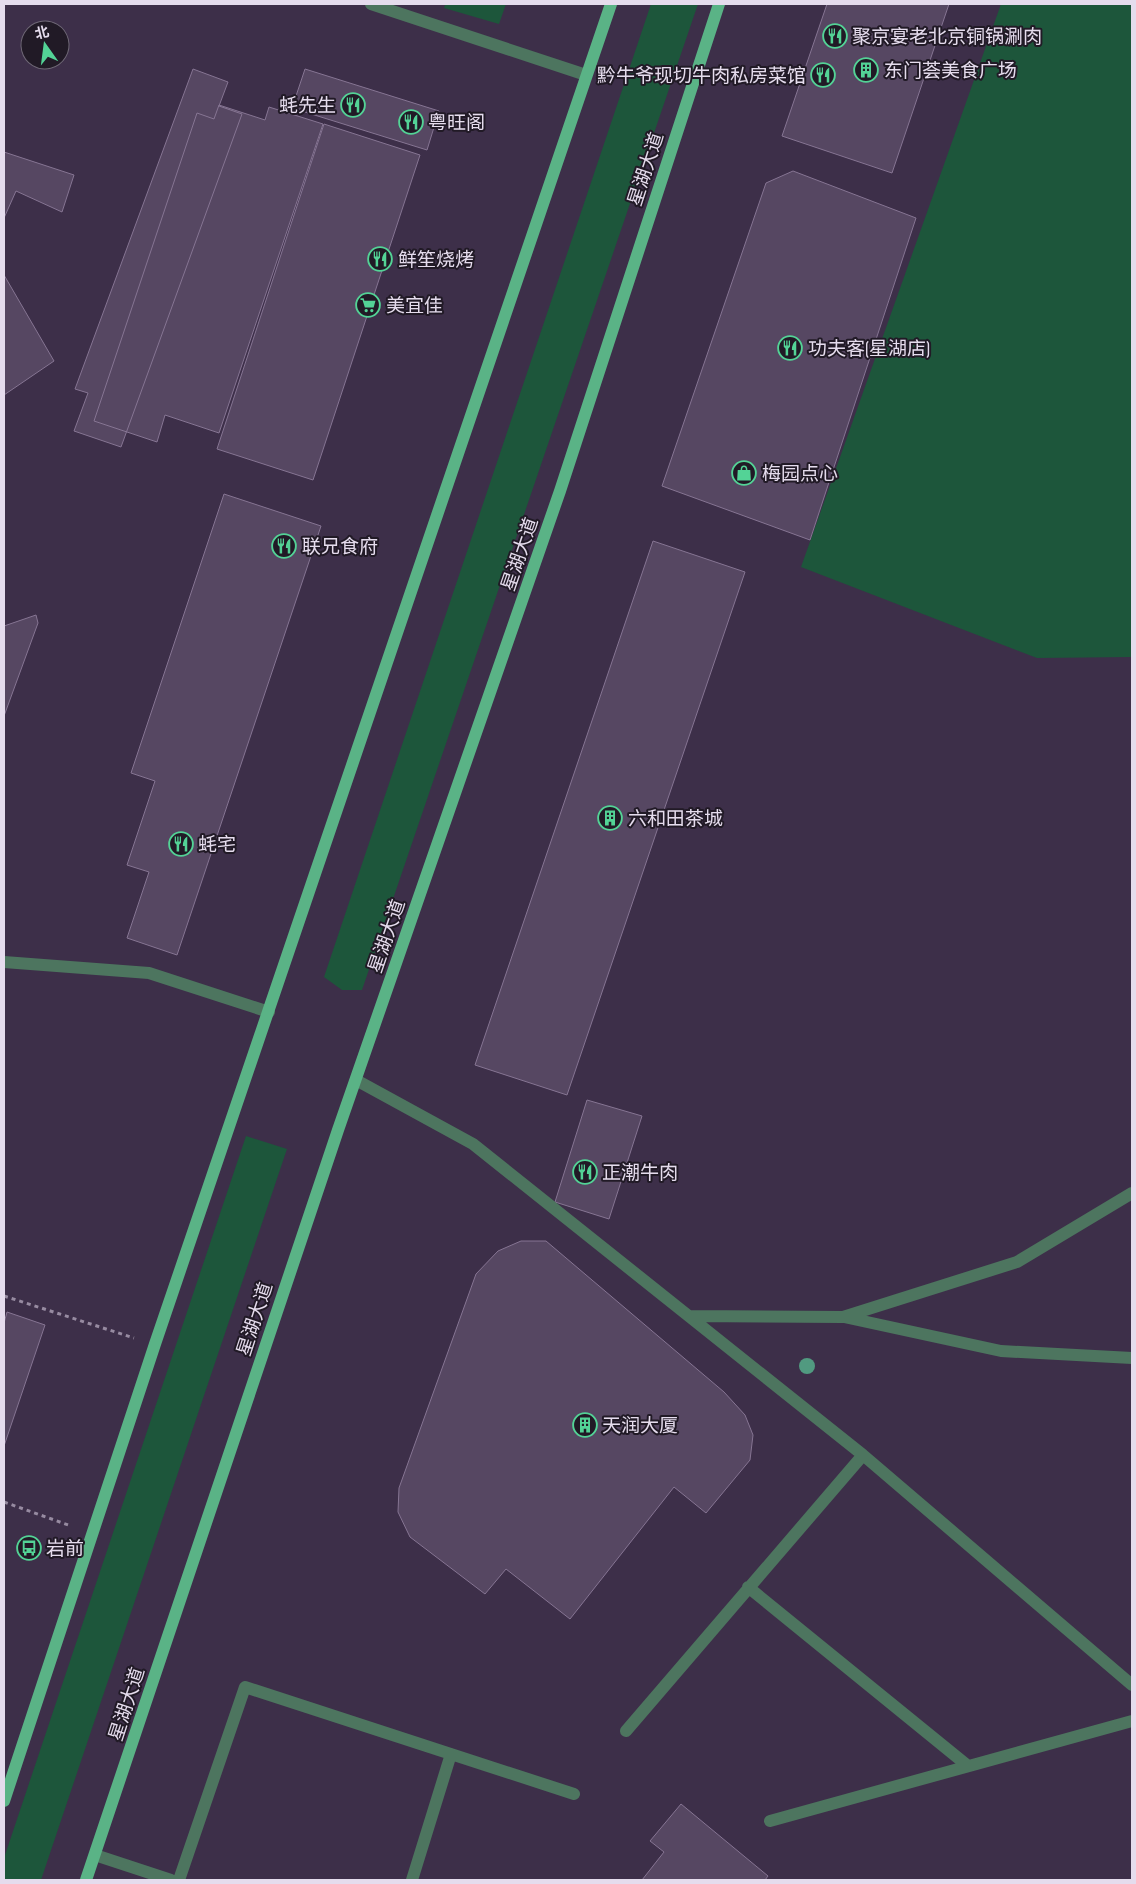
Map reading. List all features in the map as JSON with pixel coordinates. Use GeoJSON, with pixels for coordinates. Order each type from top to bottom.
{"type":"FeatureCollection","features":[{"type":"Feature","properties":{"kind":"main road"},"geometry":{"type":"LineString","coordinates":[[4,1801],[155,1344],[611,4]]}},
{"type":"Feature","properties":{"kind":"main road","name":"星湖大道"},"geometry":{"type":"LineString","coordinates":[[86,1880],[331,1148],[560,491],[719,4]]}},
{"type":"Feature","properties":{"kind":"street"},"geometry":{"type":"LineString","coordinates":[[371,4],[586,75]]}},
{"type":"Feature","properties":{"kind":"street"},"geometry":{"type":"LineString","coordinates":[[4,962],[149,973],[269,1012]]}},
{"type":"Feature","properties":{"kind":"street"},"geometry":{"type":"LineString","coordinates":[[356,1080],[473,1144],[863,1455],[1132,1685]]}},
{"type":"Feature","properties":{"kind":"street"},"geometry":{"type":"LineString","coordinates":[[843,1317],[1016,1262],[1132,1193]]}},
{"type":"Feature","properties":{"kind":"street"},"geometry":{"type":"LineString","coordinates":[[689,1316],[843,1317],[1001,1351],[1132,1358]]}},
{"type":"Feature","properties":{"kind":"street"},"geometry":{"type":"LineString","coordinates":[[626,1731],[863,1455]]}},
{"type":"Feature","properties":{"kind":"street"},"geometry":{"type":"LineString","coordinates":[[748,1587],[968,1766]]}},
{"type":"Feature","properties":{"kind":"street"},"geometry":{"type":"LineString","coordinates":[[179,1880],[245,1687],[574,1794]]}},
{"type":"Feature","properties":{"kind":"street"},"geometry":{"type":"LineString","coordinates":[[770,1821],[1132,1721]]}},
{"type":"Feature","properties":{"kind":"street"},"geometry":{"type":"LineString","coordinates":[[412,1880],[451,1754]]}},
{"type":"Feature","properties":{"kind":"street"},"geometry":{"type":"LineString","coordinates":[[95,1856],[171,1880]]}},
{"type":"Feature","properties":{"kind":"path"},"geometry":{"type":"LineString","coordinates":[[4,1296],[155,1344]]}},
{"type":"Feature","properties":{"kind":"path"},"geometry":{"type":"LineString","coordinates":[[4,1502],[93,1534]]}},
{"type":"Feature","properties":{"kind":"green space"},"geometry":{"type":"Polygon","coordinates":[[[440,4],[506,4],[499,24],[444,8],[445,5],[440,4]]]}},
{"type":"Feature","properties":{"kind":"green space"},"geometry":{"type":"Polygon","coordinates":[[[651,4],[698,4],[362,990],[342,990],[324,977],[651,4]]]}},
{"type":"Feature","properties":{"kind":"green space"},"geometry":{"type":"Polygon","coordinates":[[[1001,4],[1132,4],[1132,657],[1037,658],[801,567],[1001,4]]]}},
{"type":"Feature","properties":{"kind":"green space"},"geometry":{"type":"Polygon","coordinates":[[[246,1136],[287,1149],[41,1880],[4,1880],[4,1858],[246,1136]]]}},
{"type":"Feature","properties":{"kind":"building","name":"东门荟美食广场"},"geometry":{"type":"Polygon","coordinates":[[[827,4],[949,4],[892,173],[782,136],[827,4]]]}},
{"type":"Feature","properties":{"kind":"building"},"geometry":{"type":"Polygon","coordinates":[[[193,69],[228,82],[219,106],[242,114],[121,447],[74,431],[88,393],[75,389],[193,69]]]}},
{"type":"Feature","properties":{"kind":"building"},"geometry":{"type":"Polygon","coordinates":[[[305,69],[439,111],[427,150],[292,108],[305,69]]]}},
{"type":"Feature","properties":{"kind":"building"},"geometry":{"type":"Polygon","coordinates":[[[219,105],[265,120],[269,107],[323,124],[219,433],[165,415],[157,442],[94,421],[197,113],[214,119],[219,105]]]}},
{"type":"Feature","properties":{"kind":"building"},"geometry":{"type":"Polygon","coordinates":[[[324,124],[420,155],[313,480],[217,449],[324,124]]]}},
{"type":"Feature","properties":{"kind":"building"},"geometry":{"type":"Polygon","coordinates":[[[4,152],[74,175],[62,212],[16,191],[4,218],[4,152]]]}},
{"type":"Feature","properties":{"kind":"building"},"geometry":{"type":"Polygon","coordinates":[[[793,171],[916,218],[810,540],[662,486],[766,183],[793,171]]]}},
{"type":"Feature","properties":{"kind":"building"},"geometry":{"type":"Polygon","coordinates":[[[4,275],[54,361],[4,395],[4,275]]]}},
{"type":"Feature","properties":{"kind":"building"},"geometry":{"type":"Polygon","coordinates":[[[224,494],[321,526],[177,955],[127,938],[149,872],[127,865],[155,781],[131,773],[224,494]]]}},
{"type":"Feature","properties":{"kind":"building","name":"六和田茶城"},"geometry":{"type":"Polygon","coordinates":[[[653,541],[745,572],[567,1095],[475,1065],[653,541]]]}},
{"type":"Feature","properties":{"kind":"building"},"geometry":{"type":"Polygon","coordinates":[[[36,615],[38,623],[4,716],[4,626],[36,615]]]}},
{"type":"Feature","properties":{"kind":"building"},"geometry":{"type":"Polygon","coordinates":[[[587,1100],[642,1116],[609,1219],[555,1202],[587,1100]]]}},
{"type":"Feature","properties":{"kind":"building","name":"天润大厦"},"geometry":{"type":"Polygon","coordinates":[[[521,1241],[546,1241],[724,1392],[745,1415],[753,1435],[750,1460],[706,1513],[674,1487],[570,1619],[506,1569],[485,1594],[410,1537],[398,1512],[399,1488],[476,1274],[498,1251],[521,1241]]]}},
{"type":"Feature","properties":{"kind":"building"},"geometry":{"type":"Polygon","coordinates":[[[7,1312],[45,1325],[4,1446],[4,1323],[7,1312]]]}},
{"type":"Feature","properties":{"kind":"building"},"geometry":{"type":"Polygon","coordinates":[[[681,1804],[768,1876],[765,1880],[642,1880],[664,1852],[650,1841],[681,1804]]]}},
{"type":"Feature","properties":{"kind":"place","name":"聚京宴老北京铜锅涮肉"},"geometry":{"type":"Point","coordinates":[835,36]}},
{"type":"Feature","properties":{"kind":"place","name":"东门荟美食广场"},"geometry":{"type":"Point","coordinates":[866,70]}},
{"type":"Feature","properties":{"kind":"place","name":"黔牛爷现切牛肉私房菜馆"},"geometry":{"type":"Point","coordinates":[823,75]}},
{"type":"Feature","properties":{"kind":"place","name":"蚝先生"},"geometry":{"type":"Point","coordinates":[353,105]}},
{"type":"Feature","properties":{"kind":"place","name":"粤旺阁"},"geometry":{"type":"Point","coordinates":[411,122]}},
{"type":"Feature","properties":{"kind":"place","name":"鲜笙烧烤"},"geometry":{"type":"Point","coordinates":[380,259]}},
{"type":"Feature","properties":{"kind":"place","name":"美宜佳"},"geometry":{"type":"Point","coordinates":[368,305]}},
{"type":"Feature","properties":{"kind":"place","name":"功夫客(星湖店)"},"geometry":{"type":"Point","coordinates":[790,348]}},
{"type":"Feature","properties":{"kind":"place","name":"梅园点心"},"geometry":{"type":"Point","coordinates":[744,473]}},
{"type":"Feature","properties":{"kind":"place","name":"联兄食府"},"geometry":{"type":"Point","coordinates":[284,546]}},
{"type":"Feature","properties":{"kind":"place","name":"六和田茶城"},"geometry":{"type":"Point","coordinates":[610,818]}},
{"type":"Feature","properties":{"kind":"place","name":"蚝宅"},"geometry":{"type":"Point","coordinates":[181,844]}},
{"type":"Feature","properties":{"kind":"place","name":"正潮牛肉"},"geometry":{"type":"Point","coordinates":[585,1172]}},
{"type":"Feature","properties":{"kind":"place","name":"天润大厦"},"geometry":{"type":"Point","coordinates":[585,1425]}},
{"type":"Feature","properties":{"kind":"place","name":"岩前"},"geometry":{"type":"Point","coordinates":[29,1548]}}]}
